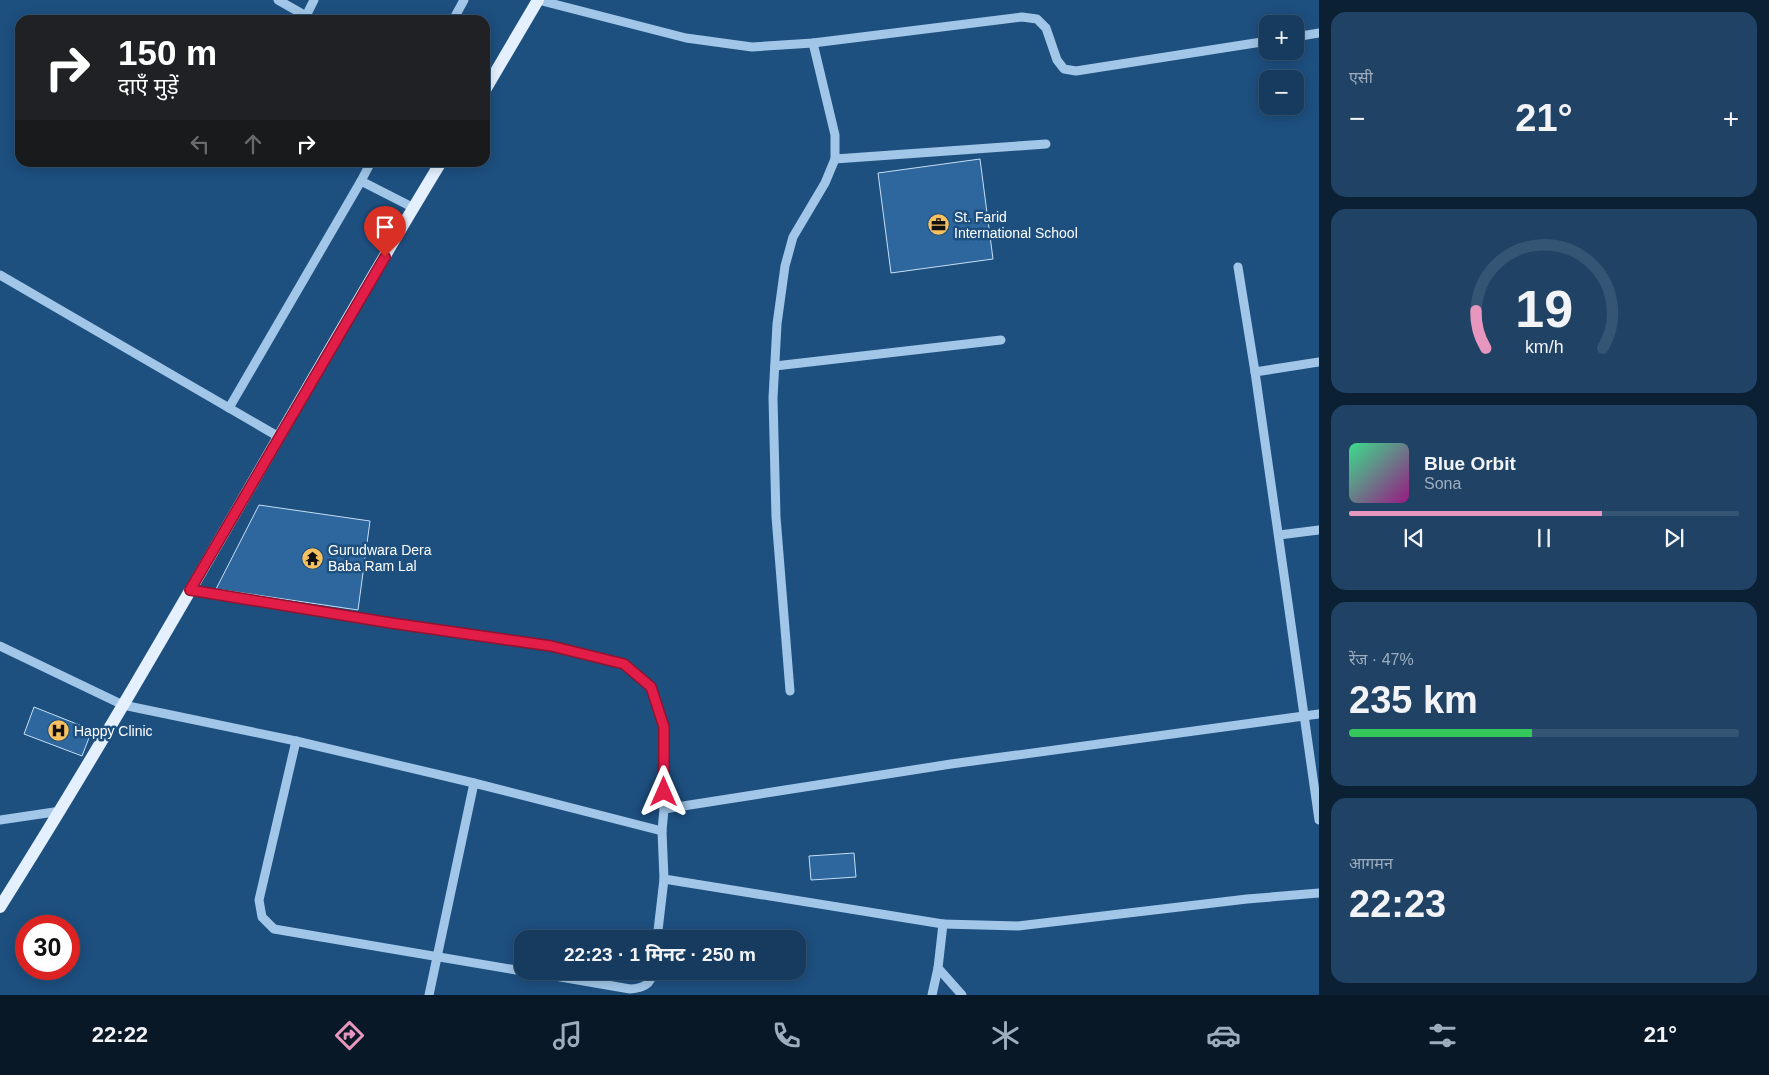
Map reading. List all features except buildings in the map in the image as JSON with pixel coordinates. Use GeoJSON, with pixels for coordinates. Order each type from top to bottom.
{"type":"FeatureCollection","features":[{"type":"Feature","properties":{"kind":"main road"},"geometry":{"type":"LineString","coordinates":[[490,82],[538,0]]}},
{"type":"Feature","properties":{"kind":"main road"},"geometry":{"type":"LineString","coordinates":[[0,907],[61,811],[438,167]]}},
{"type":"Feature","properties":{"kind":"street"},"geometry":{"type":"LineString","coordinates":[[278,0],[304,15]]}},
{"type":"Feature","properties":{"kind":"street"},"geometry":{"type":"LineString","coordinates":[[310,15],[314,0]]}},
{"type":"Feature","properties":{"kind":"street"},"geometry":{"type":"LineString","coordinates":[[456,15],[464,0]]}},
{"type":"Feature","properties":{"kind":"street"},"geometry":{"type":"LineString","coordinates":[[538,0],[686,38],[752,47],[813,43],[1022,17],[1037,19],[1046,28],[1057,60],[1064,69],[1076,70],[1259,42]]}},
{"type":"Feature","properties":{"kind":"street"},"geometry":{"type":"LineString","coordinates":[[1304,36],[1319,33]]}},
{"type":"Feature","properties":{"kind":"street"},"geometry":{"type":"LineString","coordinates":[[790,691],[776,517],[773,398],[777,324],[788,256],[793,237],[826,183],[835,160],[835,135],[813,43]]}},
{"type":"Feature","properties":{"kind":"street"},"geometry":{"type":"LineString","coordinates":[[835,160],[1046,144]]}},
{"type":"Feature","properties":{"kind":"street"},"geometry":{"type":"LineString","coordinates":[[229,408],[368,167]]}},
{"type":"Feature","properties":{"kind":"street"},"geometry":{"type":"LineString","coordinates":[[361,181],[414,208]]}},
{"type":"Feature","properties":{"kind":"street"},"geometry":{"type":"LineString","coordinates":[[1238,267],[1279,535],[1303,717],[1319,820]]}},
{"type":"Feature","properties":{"kind":"street"},"geometry":{"type":"LineString","coordinates":[[0,275],[279,437]]}},
{"type":"Feature","properties":{"kind":"street"},"geometry":{"type":"LineString","coordinates":[[775,366],[1001,340]]}},
{"type":"Feature","properties":{"kind":"street"},"geometry":{"type":"LineString","coordinates":[[1255,372],[1319,362]]}},
{"type":"Feature","properties":{"kind":"street"},"geometry":{"type":"LineString","coordinates":[[1279,535],[1319,530]]}},
{"type":"Feature","properties":{"kind":"street"},"geometry":{"type":"LineString","coordinates":[[190,590],[391,623],[551,646],[624,664],[651,687],[664,727],[664,809],[662,831],[664,879],[658,930]]}},
{"type":"Feature","properties":{"kind":"street"},"geometry":{"type":"LineString","coordinates":[[0,646],[123,705],[296,741],[474,783],[662,831]]}},
{"type":"Feature","properties":{"kind":"street"},"geometry":{"type":"LineString","coordinates":[[664,809],[951,764],[1319,714]]}},
{"type":"Feature","properties":{"kind":"street"},"geometry":{"type":"LineString","coordinates":[[296,741],[259,900],[262,917],[274,929],[514,970]]}},
{"type":"Feature","properties":{"kind":"street"},"geometry":{"type":"LineString","coordinates":[[429,995],[474,783]]}},
{"type":"Feature","properties":{"kind":"street"},"geometry":{"type":"LineString","coordinates":[[0,820],[61,811]]}},
{"type":"Feature","properties":{"kind":"street"},"geometry":{"type":"LineString","coordinates":[[664,879],[943,924],[1018,926],[1247,899],[1319,893]]}},
{"type":"Feature","properties":{"kind":"street"},"geometry":{"type":"LineString","coordinates":[[932,995],[938,968],[943,924]]}},
{"type":"Feature","properties":{"kind":"street"},"geometry":{"type":"LineString","coordinates":[[938,968],[962,995]]}},
{"type":"Feature","properties":{"kind":"street"},"geometry":{"type":"LineString","coordinates":[[578,980],[630,989],[643,988],[651,980]]}},
{"type":"Feature","properties":{"kind":"place","name":"St. Farid International School"},"geometry":{"type":"Point","coordinates":[938,225]}},
{"type":"Feature","properties":{"kind":"place","name":"Gurudwara Dera Baba Ram Lal"},"geometry":{"type":"Point","coordinates":[312,558]}},
{"type":"Feature","properties":{"kind":"place","name":"Happy Clinic"},"geometry":{"type":"Point","coordinates":[58,731]}},
{"type":"Feature","properties":{"kind":"route"},"geometry":{"type":"LineString","coordinates":[[385,257],[190,590],[391,623],[551,646],[624,664],[651,687],[664,727],[664,792]]}}]}
